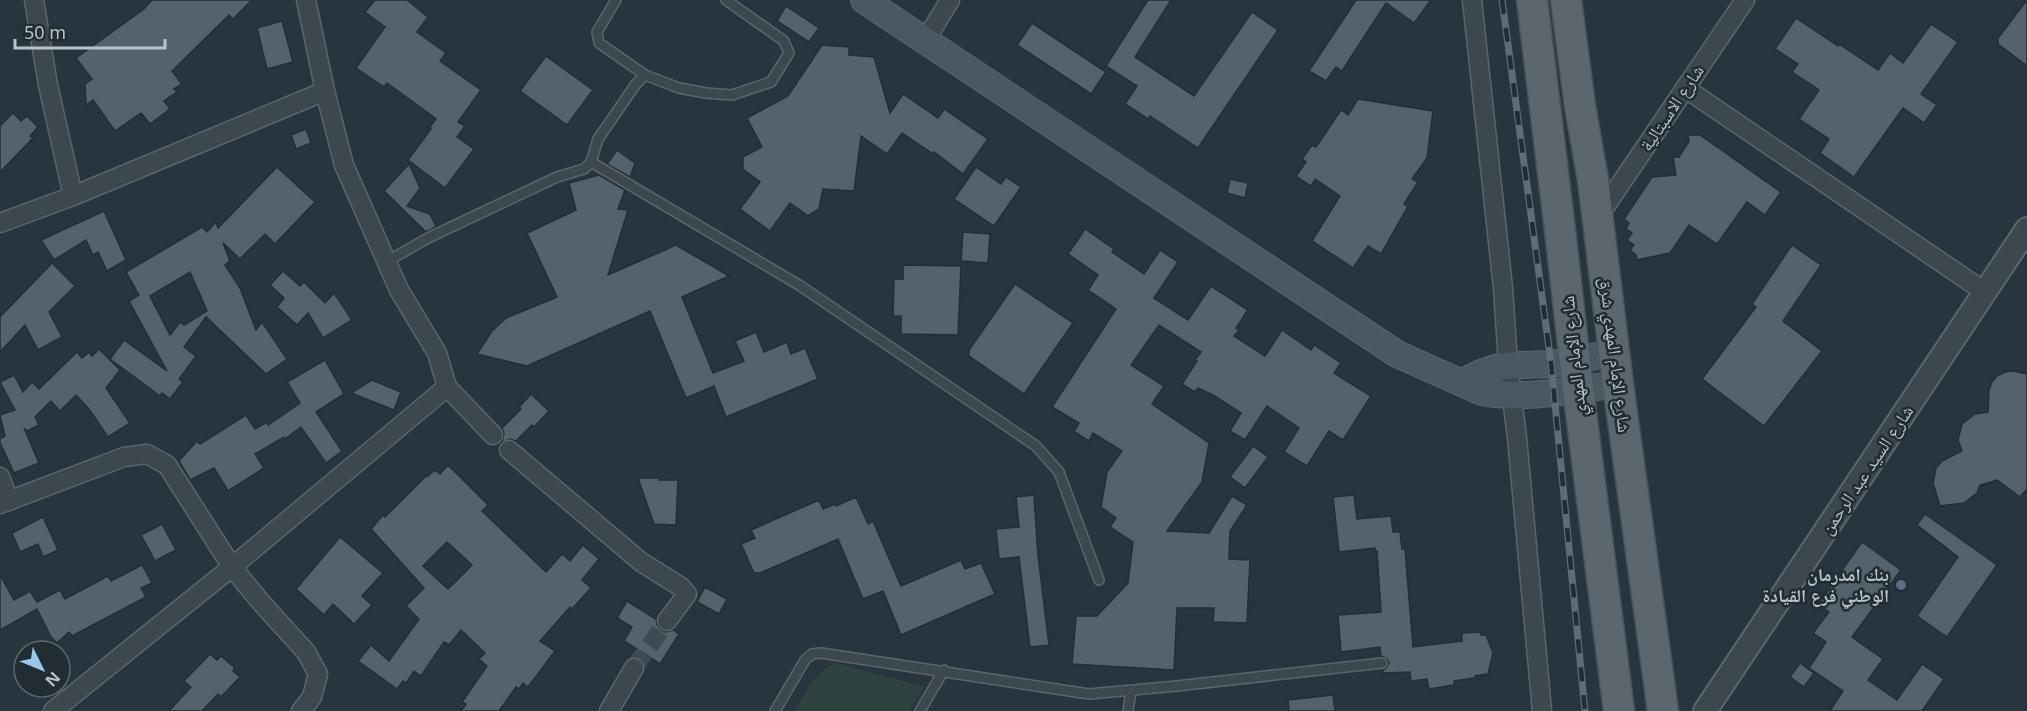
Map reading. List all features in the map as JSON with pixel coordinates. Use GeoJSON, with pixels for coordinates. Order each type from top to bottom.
{"type":"FeatureCollection","features":[{"type":"Feature","properties":{"kind":"main road"},"geometry":{"type":"LineString","coordinates":[[864,0],[1397,354],[1482,392],[1510,395],[1618,384]]}},
{"type":"Feature","properties":{"kind":"main road","name":"شارع الإمام المهدي"},"geometry":{"type":"LineString","coordinates":[[1532,0],[1619,711]]}},
{"type":"Feature","properties":{"kind":"main road","name":"شارع الإمام المهدي شرق"},"geometry":{"type":"LineString","coordinates":[[1566,0],[1598,217],[1618,384],[1663,711]]}},
{"type":"Feature","properties":{"kind":"main road"},"geometry":{"type":"LineString","coordinates":[[1463,382],[1482,371],[1508,364],[1551,363],[1614,353]]}},
{"type":"Feature","properties":{"kind":"street"},"geometry":{"type":"LineString","coordinates":[[34,0],[48,85],[73,196]]}},
{"type":"Feature","properties":{"kind":"street"},"geometry":{"type":"LineString","coordinates":[[306,0],[325,92],[344,165],[399,290],[437,353],[447,387],[493,435]]}},
{"type":"Feature","properties":{"kind":"street"},"geometry":{"type":"LineString","coordinates":[[925,40],[950,0]]}},
{"type":"Feature","properties":{"kind":"street"},"geometry":{"type":"LineString","coordinates":[[1472,0],[1503,288],[1510,395],[1517,438],[1542,711]]}},
{"type":"Feature","properties":{"kind":"street","name":"شارع الاسبتالية"},"geometry":{"type":"LineString","coordinates":[[1598,217],[1745,0]]}},
{"type":"Feature","properties":{"kind":"street"},"geometry":{"type":"LineString","coordinates":[[1685,88],[1985,292]]}},
{"type":"Feature","properties":{"kind":"street"},"geometry":{"type":"LineString","coordinates":[[0,223],[73,196],[325,92]]}},
{"type":"Feature","properties":{"kind":"street","name":"شارع السيد عبد الرحمن"},"geometry":{"type":"LineString","coordinates":[[1706,711],[2027,229]]}},
{"type":"Feature","properties":{"kind":"street"},"geometry":{"type":"LineString","coordinates":[[53,711],[232,567],[447,387]]}},
{"type":"Feature","properties":{"kind":"street"},"geometry":{"type":"LineString","coordinates":[[509,450],[641,562],[681,587],[687,594],[667,621]]}},
{"type":"Feature","properties":{"kind":"street"},"geometry":{"type":"LineString","coordinates":[[0,477],[5,502],[124,457],[147,454],[166,465],[232,567],[306,652],[318,674],[312,697],[301,711]]}},
{"type":"Feature","properties":{"kind":"street"},"geometry":{"type":"LineString","coordinates":[[609,711],[634,668]]}},
{"type":"Feature","properties":{"kind":"lane"},"geometry":{"type":"LineString","coordinates":[[616,0],[597,32],[599,43],[645,75],[680,88],[732,95],[771,82],[789,53],[784,41],[726,0]]}},
{"type":"Feature","properties":{"kind":"lane"},"geometry":{"type":"LineString","coordinates":[[386,262],[428,238],[557,177],[584,169],[591,162],[598,139],[636,84],[645,75]]}},
{"type":"Feature","properties":{"kind":"lane"},"geometry":{"type":"LineString","coordinates":[[591,162],[799,285],[1036,446],[1059,472],[1099,580]]}},
{"type":"Feature","properties":{"kind":"lane"},"geometry":{"type":"LineString","coordinates":[[775,711],[805,660],[812,654],[821,653],[1089,693],[1131,691],[1382,663]]}},
{"type":"Feature","properties":{"kind":"lane"},"geometry":{"type":"LineString","coordinates":[[920,711],[944,670]]}},
{"type":"Feature","properties":{"kind":"lane"},"geometry":{"type":"LineString","coordinates":[[1128,711],[1131,691]]}},
{"type":"Feature","properties":{"kind":"green space"},"geometry":{"type":"Polygon","coordinates":[[[837,663],[924,687],[909,711],[795,711],[816,677],[837,663]]]}},
{"type":"Feature","properties":{"kind":"building"},"geometry":{"type":"Polygon","coordinates":[[[152,0],[252,0],[233,19],[229,15],[172,71],[182,84],[174,89],[177,92],[164,101],[170,109],[150,124],[141,113],[115,131],[93,100],[86,105],[85,84],[92,79],[76,58],[144,9],[152,0]]]}},
{"type":"Feature","properties":{"kind":"building"},"geometry":{"type":"Polygon","coordinates":[[[375,0],[407,0],[428,17],[417,32],[446,53],[440,61],[481,90],[458,122],[465,126],[457,137],[474,149],[445,188],[408,160],[436,119],[387,83],[384,87],[356,68],[385,27],[365,12],[375,0]]]}},
{"type":"Feature","properties":{"kind":"building"},"geometry":{"type":"Polygon","coordinates":[[[1148,0],[1171,0],[1135,57],[1194,96],[1252,12],[1278,30],[1198,148],[1150,116],[1148,119],[1125,104],[1137,86],[1106,66],[1148,0]]]}},
{"type":"Feature","properties":{"kind":"building"},"geometry":{"type":"Polygon","coordinates":[[[1356,0],[1431,0],[1414,23],[1386,3],[1342,71],[1336,67],[1326,81],[1309,71],[1356,0]]]}},
{"type":"Feature","properties":{"kind":"building"},"geometry":{"type":"Polygon","coordinates":[[[2027,0],[2027,66],[1998,44],[1998,38],[2027,0]]]}},
{"type":"Feature","properties":{"kind":"building"},"geometry":{"type":"Polygon","coordinates":[[[786,6],[819,28],[809,42],[777,21],[786,6]]]}},
{"type":"Feature","properties":{"kind":"building"},"geometry":{"type":"Polygon","coordinates":[[[1796,18],[1878,70],[1890,53],[1903,63],[1931,24],[1958,42],[1921,94],[1937,105],[1924,123],[1903,108],[1854,177],[1820,153],[1829,139],[1799,119],[1819,90],[1792,72],[1798,64],[1775,49],[1796,18]]]}},
{"type":"Feature","properties":{"kind":"building"},"geometry":{"type":"Polygon","coordinates":[[[282,21],[293,62],[267,69],[257,28],[282,21]]]}},
{"type":"Feature","properties":{"kind":"building"},"geometry":{"type":"Polygon","coordinates":[[[1032,23],[1106,72],[1091,94],[1017,45],[1032,23]]]}},
{"type":"Feature","properties":{"kind":"building"},"geometry":{"type":"Polygon","coordinates":[[[822,45],[849,47],[849,55],[874,57],[890,113],[903,94],[938,118],[944,109],[988,139],[963,174],[934,152],[933,154],[902,133],[887,154],[861,136],[854,191],[823,189],[819,209],[808,216],[790,203],[770,231],[740,209],[760,182],[743,169],[743,157],[762,147],[747,118],[788,96],[822,45]]]}},
{"type":"Feature","properties":{"kind":"building"},"geometry":{"type":"Polygon","coordinates":[[[546,56],[593,90],[567,125],[520,91],[546,56]]]}},
{"type":"Feature","properties":{"kind":"building"},"geometry":{"type":"Polygon","coordinates":[[[1358,99],[1433,111],[1427,158],[1412,179],[1418,182],[1404,204],[1408,206],[1381,254],[1368,246],[1353,268],[1312,241],[1340,196],[1315,179],[1311,186],[1296,176],[1306,162],[1302,159],[1312,145],[1316,147],[1341,110],[1348,115],[1358,99]]]}},
{"type":"Feature","properties":{"kind":"building"},"geometry":{"type":"Polygon","coordinates":[[[13,113],[21,121],[27,116],[38,127],[30,136],[33,138],[0,172],[0,126],[13,113]]]}},
{"type":"Feature","properties":{"kind":"building"},"geometry":{"type":"Polygon","coordinates":[[[306,129],[311,143],[296,149],[291,135],[306,129]]]}},
{"type":"Feature","properties":{"kind":"building"},"geometry":{"type":"Polygon","coordinates":[[[1688,135],[1700,135],[1781,192],[1765,215],[1747,202],[1717,244],[1689,225],[1670,253],[1637,260],[1636,255],[1630,250],[1634,245],[1627,240],[1632,233],[1626,229],[1629,223],[1624,219],[1652,177],[1676,175],[1673,157],[1679,157],[1689,141],[1688,135]]]}},
{"type":"Feature","properties":{"kind":"building"},"geometry":{"type":"Polygon","coordinates":[[[617,150],[635,163],[630,177],[607,164],[617,150]]]}},
{"type":"Feature","properties":{"kind":"building"},"geometry":{"type":"Polygon","coordinates":[[[409,164],[420,188],[407,206],[430,214],[436,227],[426,232],[384,191],[409,164]]]}},
{"type":"Feature","properties":{"kind":"building"},"geometry":{"type":"Polygon","coordinates":[[[277,167],[315,202],[275,244],[265,234],[240,259],[223,243],[230,261],[225,265],[240,288],[256,330],[262,322],[287,359],[266,374],[206,317],[184,347],[196,356],[179,379],[183,382],[170,399],[162,393],[160,396],[110,359],[124,340],[167,371],[129,301],[139,295],[126,272],[202,227],[207,232],[216,222],[218,228],[277,167]],[[190,272],[150,296],[170,335],[180,322],[184,325],[207,311],[190,272]]]}},
{"type":"Feature","properties":{"kind":"building"},"geometry":{"type":"Polygon","coordinates":[[[976,167],[1001,184],[1006,177],[1021,187],[994,226],[954,199],[976,167]]]}},
{"type":"Feature","properties":{"kind":"building"},"geometry":{"type":"Polygon","coordinates":[[[599,175],[625,190],[618,209],[628,210],[608,275],[676,245],[729,276],[682,297],[713,373],[744,361],[735,341],[756,332],[764,352],[787,342],[791,354],[805,348],[818,379],[726,417],[714,386],[686,398],[650,311],[527,366],[477,354],[492,331],[506,318],[557,297],[527,233],[576,210],[569,183],[599,175]]]}},
{"type":"Feature","properties":{"kind":"building"},"geometry":{"type":"Polygon","coordinates":[[[1230,179],[1248,183],[1245,198],[1227,193],[1230,179]]]}},
{"type":"Feature","properties":{"kind":"building"},"geometry":{"type":"Polygon","coordinates":[[[104,211],[126,260],[107,271],[98,252],[93,255],[86,240],[54,260],[41,240],[104,211]]]}},
{"type":"Feature","properties":{"kind":"building"},"geometry":{"type":"Polygon","coordinates":[[[1085,229],[1114,249],[1112,252],[1144,274],[1160,250],[1178,262],[1154,298],[1188,320],[1211,286],[1248,310],[1236,328],[1239,330],[1234,336],[1265,356],[1282,330],[1311,350],[1314,345],[1341,363],[1334,373],[1371,396],[1343,440],[1329,431],[1307,466],[1284,452],[1299,428],[1267,406],[1245,440],[1230,431],[1241,413],[1213,395],[1198,388],[1195,392],[1182,384],[1201,352],[1159,325],[1131,365],[1164,386],[1152,404],[1209,443],[1202,482],[1167,531],[1209,533],[1232,496],[1247,505],[1230,531],[1229,559],[1250,560],[1247,623],[1213,622],[1214,608],[1177,608],[1174,670],[1072,664],[1076,616],[1097,616],[1128,583],[1133,542],[1110,527],[1116,518],[1101,507],[1107,472],[1122,451],[1093,433],[1089,441],[1074,431],[1079,423],[1052,407],[1116,309],[1088,290],[1098,275],[1068,254],[1085,229]]]}},
{"type":"Feature","properties":{"kind":"building"},"geometry":{"type":"Polygon","coordinates":[[[963,232],[990,234],[988,263],[961,261],[963,232]]]}},
{"type":"Feature","properties":{"kind":"building"},"geometry":{"type":"Polygon","coordinates":[[[1792,245],[1821,265],[1783,321],[1822,351],[1764,426],[1702,379],[1756,307],[1752,304],[1792,245]]]}},
{"type":"Feature","properties":{"kind":"building"},"geometry":{"type":"Polygon","coordinates":[[[52,263],[75,286],[49,312],[62,337],[38,350],[25,325],[0,352],[0,317],[52,263]]]}},
{"type":"Feature","properties":{"kind":"building"},"geometry":{"type":"Polygon","coordinates":[[[903,265],[961,266],[958,335],[901,334],[901,316],[893,316],[894,279],[903,279],[903,265]]]}},
{"type":"Feature","properties":{"kind":"building"},"geometry":{"type":"Polygon","coordinates":[[[283,271],[300,286],[304,282],[325,303],[334,293],[352,320],[323,338],[308,313],[297,325],[277,307],[284,298],[270,285],[283,271]]]}},
{"type":"Feature","properties":{"kind":"building"},"geometry":{"type":"Polygon","coordinates":[[[1015,284],[1073,323],[1024,394],[969,356],[969,350],[1015,284]]]}},
{"type":"Feature","properties":{"kind":"building"},"geometry":{"type":"Polygon","coordinates":[[[99,349],[120,370],[106,388],[130,423],[108,437],[89,409],[76,395],[60,411],[51,401],[35,417],[39,425],[27,431],[24,428],[39,463],[14,473],[0,443],[0,439],[5,436],[0,415],[15,410],[0,382],[14,375],[23,392],[32,382],[39,389],[77,352],[82,358],[89,352],[92,356],[99,349]]]}},
{"type":"Feature","properties":{"kind":"building"},"geometry":{"type":"Polygon","coordinates":[[[325,360],[344,394],[316,412],[342,451],[326,463],[301,427],[285,439],[284,437],[255,454],[264,468],[228,491],[214,468],[190,480],[179,461],[197,441],[200,444],[246,415],[255,429],[267,422],[268,425],[300,403],[287,382],[325,360]]]}},
{"type":"Feature","properties":{"kind":"building"},"geometry":{"type":"Polygon","coordinates":[[[2013,371],[2027,374],[2027,489],[2020,497],[1997,480],[1980,485],[1977,493],[1964,503],[1940,506],[1933,483],[1936,468],[1942,461],[1962,451],[1958,440],[1962,424],[1975,414],[1988,412],[1989,390],[1992,382],[1997,376],[2013,371]]]}},
{"type":"Feature","properties":{"kind":"building"},"geometry":{"type":"Polygon","coordinates":[[[372,380],[401,392],[394,410],[351,393],[372,380]]]}},
{"type":"Feature","properties":{"kind":"building"},"geometry":{"type":"Polygon","coordinates":[[[531,394],[549,411],[516,441],[510,439],[502,442],[504,433],[502,428],[521,409],[519,407],[531,394]]]}},
{"type":"Feature","properties":{"kind":"building"},"geometry":{"type":"Polygon","coordinates":[[[1253,446],[1268,457],[1245,488],[1230,477],[1253,446]]]}},
{"type":"Feature","properties":{"kind":"building"},"geometry":{"type":"Polygon","coordinates":[[[448,465],[488,505],[482,511],[546,572],[562,554],[570,561],[583,545],[599,559],[582,580],[591,588],[572,609],[570,607],[540,641],[555,651],[528,687],[523,683],[519,689],[516,687],[499,711],[461,711],[466,704],[462,702],[487,666],[479,659],[485,653],[461,630],[449,645],[444,642],[421,676],[414,671],[406,683],[403,681],[397,689],[358,661],[371,645],[389,661],[419,619],[406,606],[424,588],[371,529],[427,475],[435,470],[440,474],[448,465]],[[447,542],[423,566],[448,589],[472,565],[447,542]]]}},
{"type":"Feature","properties":{"kind":"building"},"geometry":{"type":"Polygon","coordinates":[[[638,478],[678,480],[676,525],[654,524],[638,478]]]}},
{"type":"Feature","properties":{"kind":"building"},"geometry":{"type":"Polygon","coordinates":[[[1034,495],[1038,555],[1049,645],[1030,647],[1019,557],[999,559],[996,529],[1019,527],[1016,497],[1034,495]]]}},
{"type":"Feature","properties":{"kind":"building"},"geometry":{"type":"Polygon","coordinates":[[[1354,495],[1357,519],[1391,516],[1393,532],[1400,532],[1402,549],[1405,549],[1413,647],[1462,641],[1462,633],[1480,632],[1481,635],[1486,635],[1493,653],[1488,674],[1454,681],[1454,685],[1429,689],[1427,679],[1411,681],[1410,672],[1383,673],[1389,663],[1381,656],[1380,647],[1341,652],[1338,615],[1381,612],[1375,548],[1339,552],[1333,497],[1354,495]]]}},
{"type":"Feature","properties":{"kind":"building"},"geometry":{"type":"Polygon","coordinates":[[[856,497],[868,524],[873,521],[901,586],[961,560],[965,569],[981,563],[995,594],[901,635],[883,591],[863,599],[838,539],[760,573],[754,573],[741,544],[755,538],[751,530],[819,500],[823,509],[856,497]]]}},
{"type":"Feature","properties":{"kind":"building"},"geometry":{"type":"Polygon","coordinates":[[[1925,514],[1997,565],[1947,637],[1917,616],[1958,557],[1917,525],[1925,514]]]}},
{"type":"Feature","properties":{"kind":"building"},"geometry":{"type":"Polygon","coordinates":[[[43,517],[58,550],[43,557],[38,544],[20,552],[12,533],[43,517]]]}},
{"type":"Feature","properties":{"kind":"building"},"geometry":{"type":"Polygon","coordinates":[[[162,524],[176,550],[155,561],[141,535],[162,524]]]}},
{"type":"Feature","properties":{"kind":"building"},"geometry":{"type":"Polygon","coordinates":[[[340,537],[383,573],[362,596],[372,605],[354,624],[333,604],[324,615],[296,589],[340,537]]]}},
{"type":"Feature","properties":{"kind":"building"},"geometry":{"type":"Polygon","coordinates":[[[1862,542],[1901,570],[1852,637],[1883,659],[1868,680],[1897,700],[1922,664],[1944,679],[1922,711],[1830,711],[1843,691],[1809,668],[1826,642],[1813,633],[1829,612],[1818,604],[1862,542]]]}},
{"type":"Feature","properties":{"kind":"building"},"geometry":{"type":"Polygon","coordinates":[[[142,565],[152,583],[141,588],[146,597],[72,636],[69,632],[61,639],[53,639],[37,609],[0,630],[0,575],[14,600],[30,591],[37,602],[60,590],[65,599],[108,576],[111,581],[142,565]]]}},
{"type":"Feature","properties":{"kind":"building"},"geometry":{"type":"Polygon","coordinates":[[[705,587],[727,599],[719,614],[697,602],[705,587]]]}},
{"type":"Feature","properties":{"kind":"building"},"geometry":{"type":"Polygon","coordinates":[[[627,601],[656,619],[661,630],[666,632],[673,630],[679,634],[660,664],[624,641],[632,627],[617,618],[627,601]]]}},
{"type":"Feature","properties":{"kind":"building"},"geometry":{"type":"Polygon","coordinates":[[[210,654],[217,660],[221,656],[235,668],[233,671],[240,677],[221,697],[218,694],[202,711],[169,711],[191,687],[184,681],[210,654]]]}},
{"type":"Feature","properties":{"kind":"building"},"geometry":{"type":"Polygon","coordinates":[[[1800,663],[1814,673],[1804,687],[1790,677],[1800,663]]]}},
{"type":"Feature","properties":{"kind":"building"},"geometry":{"type":"Polygon","coordinates":[[[1333,695],[1335,711],[1289,711],[1288,700],[1333,695]]]}},
{"type":"Feature","properties":{"kind":"tunnel"},"geometry":{"type":"LineString","coordinates":[[634,668],[667,621]]}},
{"type":"Feature","properties":{"kind":"railway"},"geometry":{"type":"LineString","coordinates":[[1502,0],[1551,363],[1585,711]]}},
{"type":"Feature","properties":{"kind":"place","name":"بنك امدرمان الوطني فرع القيادة"},"geometry":{"type":"Point","coordinates":[1901,585]}}]}
